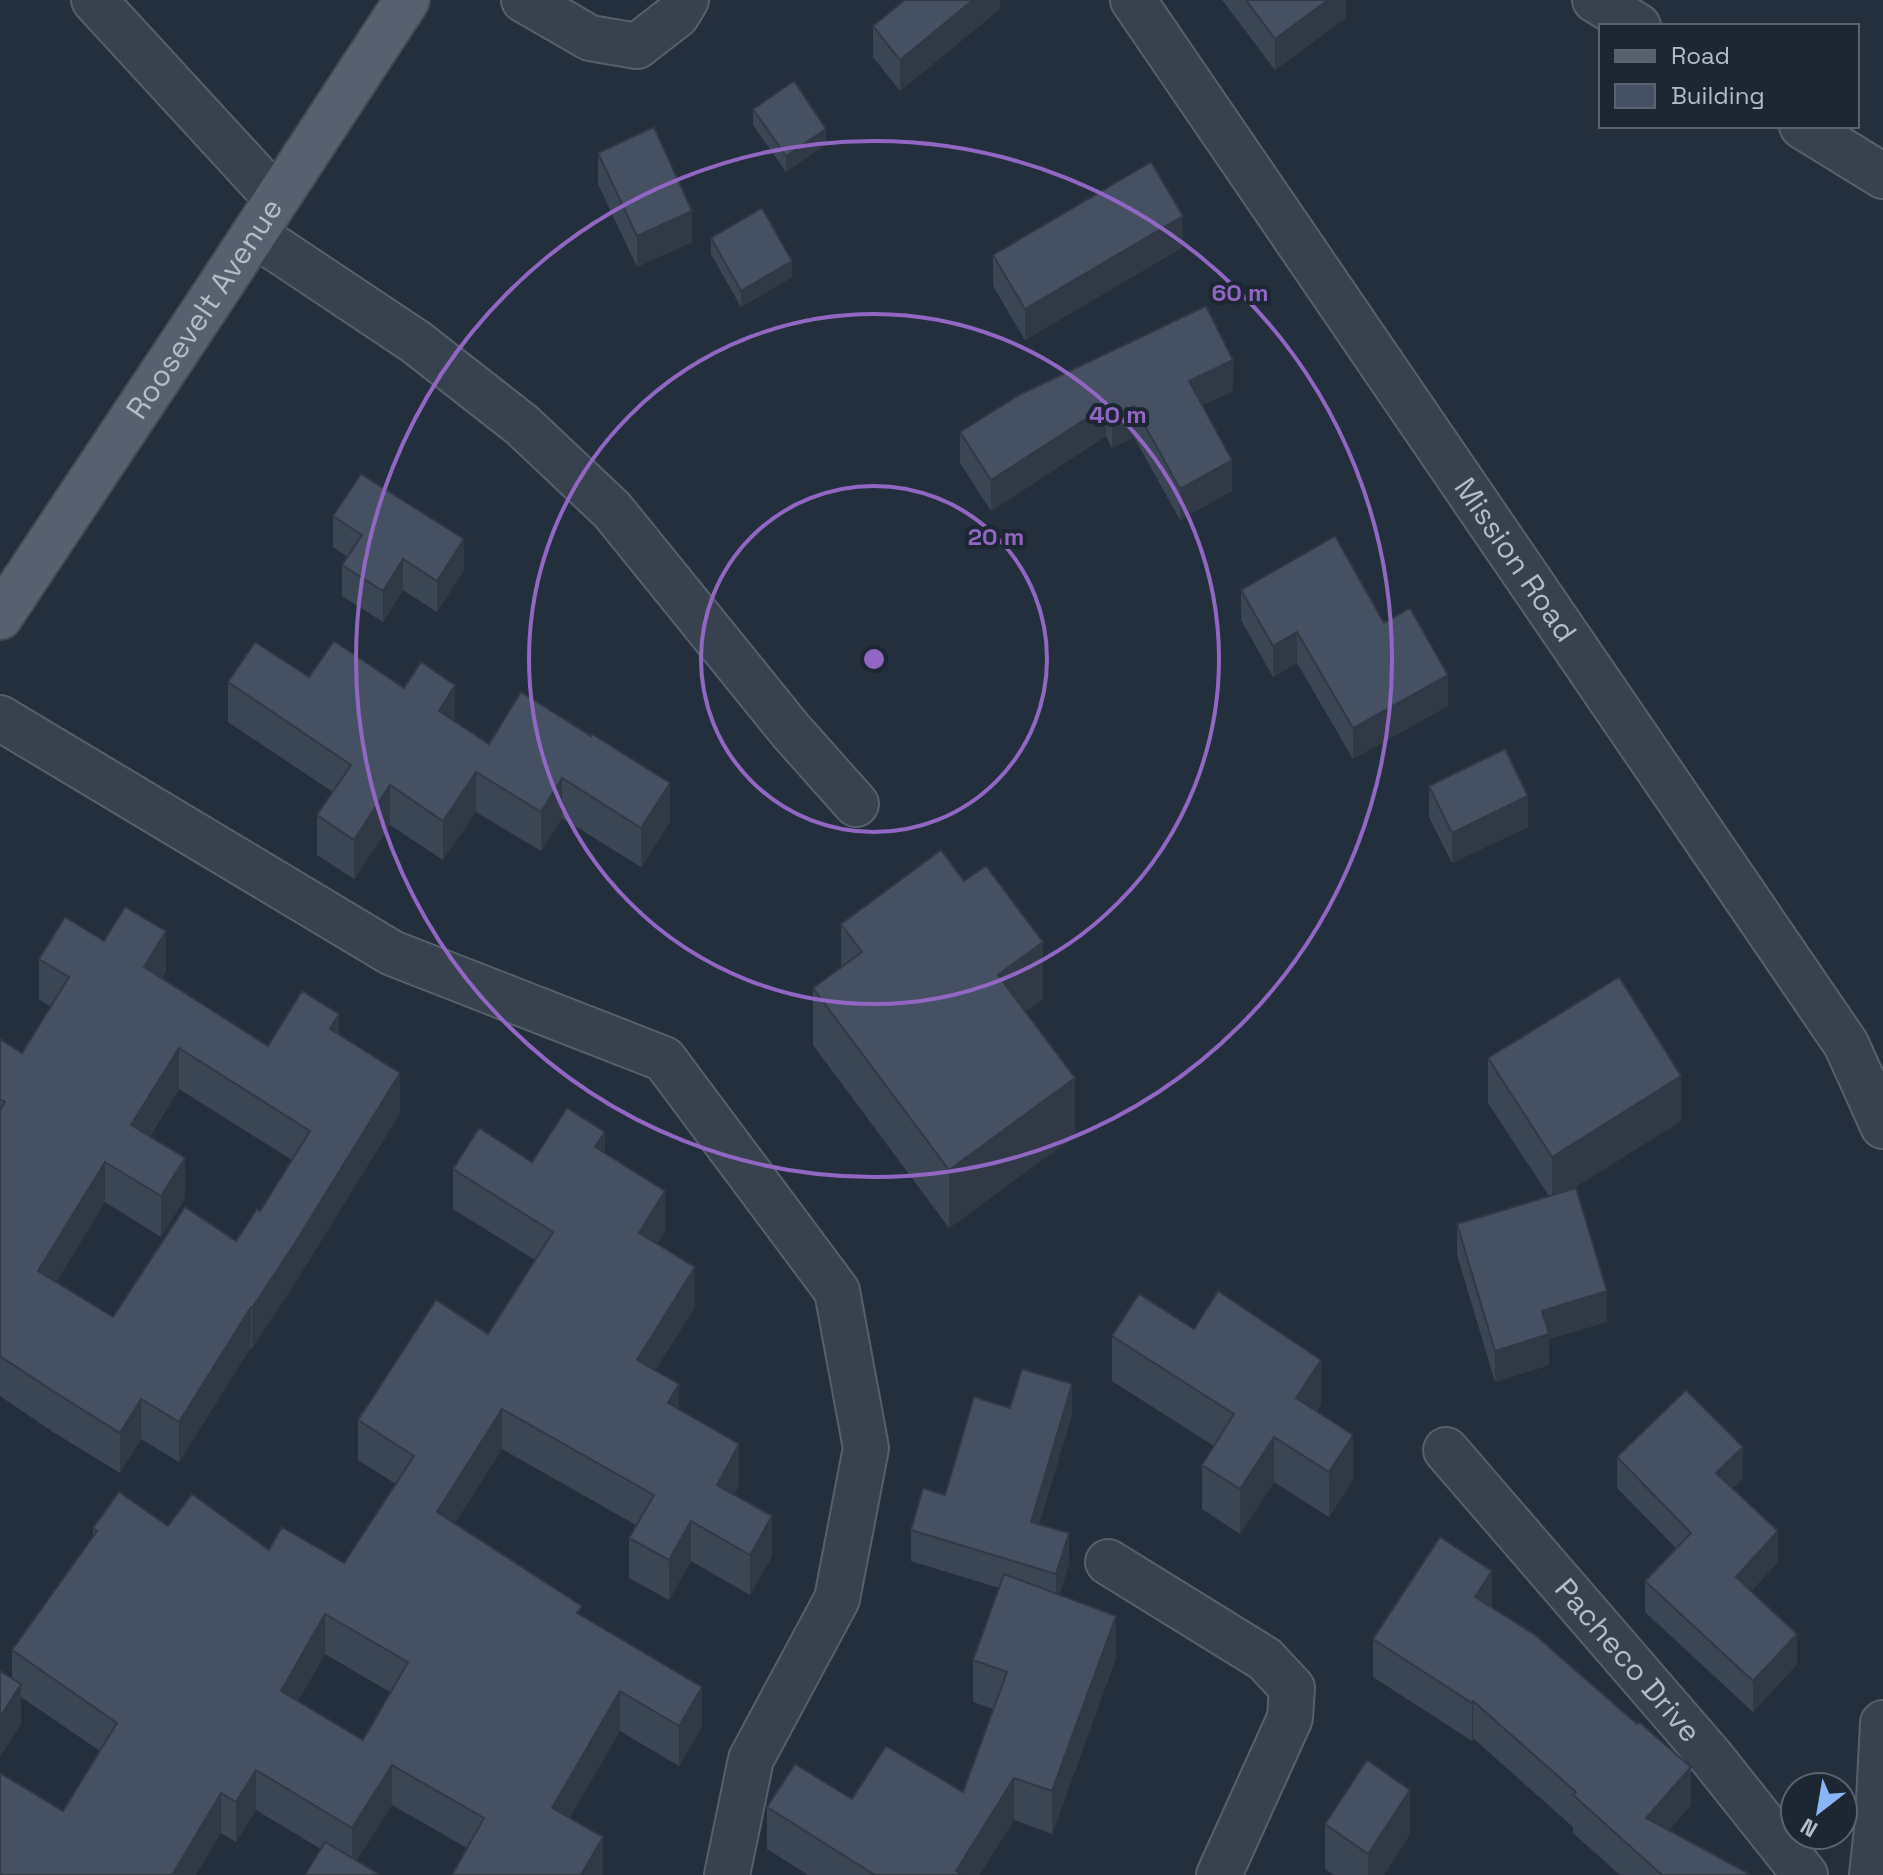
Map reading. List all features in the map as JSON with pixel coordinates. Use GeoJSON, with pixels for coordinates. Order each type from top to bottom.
{"type":"FeatureCollection","features":[{"type":"Feature","properties":{"kind":"main road","name":"Roosevelt Avenue"},"geometry":{"type":"LineString","coordinates":[[0,617],[407,0]]}},
{"type":"Feature","properties":{"kind":"street"},"geometry":{"type":"LineString","coordinates":[[94,0],[265,216],[416,342],[522,425],[612,510],[791,731],[856,804]]}},
{"type":"Feature","properties":{"kind":"street"},"geometry":{"type":"LineString","coordinates":[[524,0],[590,38],[637,46],[677,15],[686,0]]}},
{"type":"Feature","properties":{"kind":"street","name":"Mission Road"},"geometry":{"type":"LineString","coordinates":[[1133,0],[1846,1044],[1883,1126]]}},
{"type":"Feature","properties":{"kind":"street"},"geometry":{"type":"LineString","coordinates":[[1805,128],[1883,176]]}},
{"type":"Feature","properties":{"kind":"street"},"geometry":{"type":"LineString","coordinates":[[0,718],[392,953],[664,1059],[837,1291],[866,1448],[837,1599],[751,1759],[727,1875]]}},
{"type":"Feature","properties":{"kind":"street","name":"Pacheco Drive"},"geometry":{"type":"LineString","coordinates":[[1446,1450],[1712,1758],[1805,1875]]}},
{"type":"Feature","properties":{"kind":"street"},"geometry":{"type":"LineString","coordinates":[[1108,1562],[1265,1659],[1292,1688],[1290,1718],[1219,1875]]}},
{"type":"Feature","properties":{"kind":"street"},"geometry":{"type":"LineString","coordinates":[[1872,1875],[1883,1723]]}},
{"type":"Feature","properties":{"kind":"building"},"geometry":{"type":"Polygon","coordinates":[[[905,0],[973,0],[900,60],[873,26],[905,0]]]}},
{"type":"Feature","properties":{"kind":"building"},"geometry":{"type":"Polygon","coordinates":[[[1246,0],[1328,0],[1275,39],[1246,0]]]}},
{"type":"Feature","properties":{"kind":"building"},"geometry":{"type":"Polygon","coordinates":[[[794,81],[826,129],[786,156],[753,109],[794,81]]]}},
{"type":"Feature","properties":{"kind":"building"},"geometry":{"type":"Polygon","coordinates":[[[654,127],[692,211],[637,236],[598,153],[654,127]]]}},
{"type":"Feature","properties":{"kind":"building"},"geometry":{"type":"Polygon","coordinates":[[[1151,162],[1183,216],[1025,309],[993,255],[1151,162]]]}},
{"type":"Feature","properties":{"kind":"building"},"geometry":{"type":"Polygon","coordinates":[[[762,208],[792,261],[741,291],[711,238],[762,208]]]}},
{"type":"Feature","properties":{"kind":"building"},"geometry":{"type":"Polygon","coordinates":[[[1206,306],[1233,360],[1189,381],[1232,460],[1180,489],[1134,406],[1112,417],[1106,406],[991,480],[960,432],[1019,395],[1206,306]]]}},
{"type":"Feature","properties":{"kind":"building"},"geometry":{"type":"Polygon","coordinates":[[[361,474],[464,539],[437,581],[403,559],[383,591],[342,565],[362,535],[333,516],[361,474]]]}},
{"type":"Feature","properties":{"kind":"building"},"geometry":{"type":"Polygon","coordinates":[[[1335,536],[1384,623],[1410,608],[1448,675],[1353,728],[1297,632],[1273,646],[1241,590],[1335,536]]]}},
{"type":"Feature","properties":{"kind":"building"},"geometry":{"type":"Polygon","coordinates":[[[334,641],[404,688],[421,662],[455,685],[439,711],[489,744],[521,692],[670,783],[641,828],[562,778],[541,812],[476,772],[443,821],[390,785],[354,840],[317,815],[351,765],[228,682],[255,642],[309,677],[334,641]]]}},
{"type":"Feature","properties":{"kind":"building"},"geometry":{"type":"Polygon","coordinates":[[[1505,749],[1528,796],[1452,833],[1429,786],[1505,749]]]}},
{"type":"Feature","properties":{"kind":"building"},"geometry":{"type":"Polygon","coordinates":[[[941,850],[964,881],[986,866],[1043,942],[998,975],[1075,1078],[949,1170],[813,988],[862,952],[841,924],[941,850]]]}},
{"type":"Feature","properties":{"kind":"building"},"geometry":{"type":"Polygon","coordinates":[[[125,907],[166,931],[144,967],[268,1046],[302,991],[339,1014],[330,1029],[400,1073],[179,1422],[141,1399],[120,1433],[0,1356],[0,1110],[5,1102],[0,1099],[0,1039],[22,1053],[69,977],[39,959],[65,917],[104,941],[125,907]],[[179,1048],[131,1125],[185,1158],[161,1196],[105,1162],[38,1271],[113,1317],[185,1207],[236,1241],[257,1209],[260,1211],[310,1131],[179,1048]]]}},
{"type":"Feature","properties":{"kind":"building"},"geometry":{"type":"Polygon","coordinates":[[[1619,977],[1681,1076],[1552,1157],[1488,1058],[1619,977]]]}},
{"type":"Feature","properties":{"kind":"building"},"geometry":{"type":"Polygon","coordinates":[[[567,1108],[605,1132],[595,1147],[665,1191],[639,1233],[695,1267],[637,1360],[679,1384],[668,1403],[739,1444],[717,1485],[772,1516],[750,1555],[691,1521],[669,1560],[629,1538],[654,1495],[502,1409],[437,1512],[582,1606],[577,1613],[702,1687],[679,1726],[620,1691],[552,1808],[603,1837],[581,1875],[452,1875],[484,1818],[392,1765],[352,1828],[256,1770],[236,1802],[221,1793],[172,1875],[0,1875],[0,1773],[63,1811],[117,1723],[12,1650],[97,1531],[93,1528],[119,1492],[168,1526],[192,1494],[269,1550],[282,1527],[344,1563],[414,1456],[358,1420],[436,1300],[488,1334],[553,1232],[453,1169],[479,1128],[532,1162],[567,1108]],[[325,1614],[281,1691],[363,1740],[408,1662],[325,1614]]]}},
{"type":"Feature","properties":{"kind":"building"},"geometry":{"type":"Polygon","coordinates":[[[1576,1188],[1607,1291],[1542,1311],[1549,1334],[1495,1351],[1457,1224],[1576,1188]]]}},
{"type":"Feature","properties":{"kind":"building"},"geometry":{"type":"Polygon","coordinates":[[[1218,1291],[1321,1360],[1296,1398],[1353,1435],[1329,1472],[1274,1437],[1240,1489],[1202,1465],[1234,1414],[1112,1336],[1139,1294],[1194,1329],[1218,1291]]]}},
{"type":"Feature","properties":{"kind":"building"},"geometry":{"type":"Polygon","coordinates":[[[1022,1369],[1072,1384],[1031,1522],[1069,1533],[1056,1574],[911,1530],[923,1488],[945,1495],[974,1397],[1010,1408],[1022,1369]]]}},
{"type":"Feature","properties":{"kind":"building"},"geometry":{"type":"Polygon","coordinates":[[[1686,1390],[1743,1447],[1716,1473],[1778,1531],[1736,1577],[1797,1634],[1753,1681],[1645,1581],[1691,1533],[1617,1457],[1686,1390]]]}},
{"type":"Feature","properties":{"kind":"building"},"geometry":{"type":"Polygon","coordinates":[[[1440,1537],[1492,1571],[1475,1597],[1534,1634],[1691,1767],[1646,1818],[1751,1875],[1662,1875],[1573,1795],[1576,1792],[1473,1701],[1373,1639],[1440,1537]]]}},
{"type":"Feature","properties":{"kind":"building"},"geometry":{"type":"Polygon","coordinates":[[[1004,1574],[1116,1616],[1052,1791],[1014,1778],[956,1871],[962,1875],[875,1875],[767,1807],[795,1764],[852,1799],[886,1746],[963,1792],[1007,1672],[973,1660],[1004,1574]]]}},
{"type":"Feature","properties":{"kind":"building"},"geometry":{"type":"Polygon","coordinates":[[[0,1671],[21,1684],[0,1717],[0,1671]]]}},
{"type":"Feature","properties":{"kind":"building"},"geometry":{"type":"Polygon","coordinates":[[[1367,1760],[1410,1790],[1368,1854],[1325,1824],[1367,1760]]]}},
{"type":"Feature","properties":{"kind":"building"},"geometry":{"type":"Polygon","coordinates":[[[325,1842],[381,1875],[305,1875],[325,1842]]]}}]}
